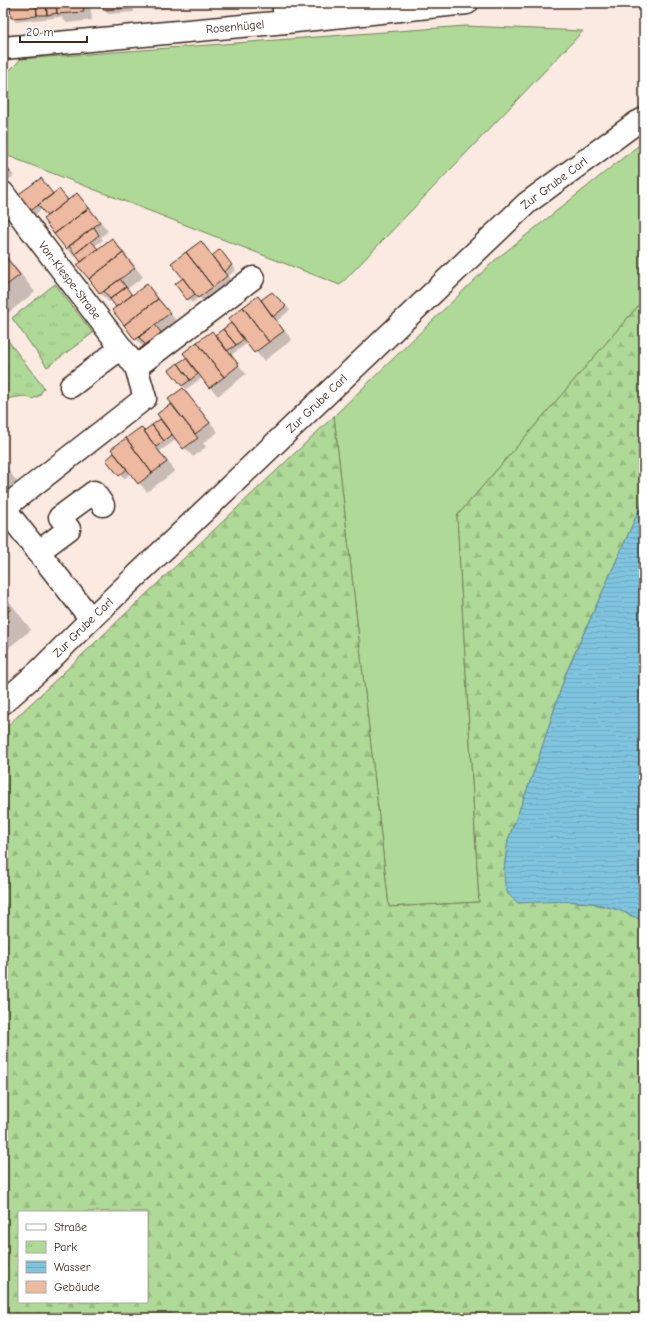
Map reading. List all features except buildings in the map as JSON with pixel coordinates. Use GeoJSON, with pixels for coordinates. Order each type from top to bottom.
{"type":"FeatureCollection","features":[{"type":"Feature","properties":{"kind":"street","name":"Rosenhügel"},"geometry":{"type":"LineString","coordinates":[[3,48],[284,13],[472,3]]}},
{"type":"Feature","properties":{"kind":"street","name":"Zur Grube Carl"},"geometry":{"type":"LineString","coordinates":[[3,703],[40,670],[91,619],[527,203],[644,119]]}},
{"type":"Feature","properties":{"kind":"street","name":"Von-Klespe-Straße"},"geometry":{"type":"LineString","coordinates":[[3,194],[136,367],[145,398],[4,509],[91,619]]}},
{"type":"Feature","properties":{"kind":"street"},"geometry":{"type":"LineString","coordinates":[[136,367],[253,278]]}},
{"type":"Feature","properties":{"kind":"street"},"geometry":{"type":"LineString","coordinates":[[71,386],[121,348]]}},
{"type":"Feature","properties":{"kind":"street"},"geometry":{"type":"LineString","coordinates":[[38,552],[69,529],[60,517],[94,492],[103,505]]}},
{"type":"Feature","properties":{"kind":"green space"},"geometry":{"type":"Polygon","coordinates":[[[465,26],[583,31],[340,285],[3,154],[3,109],[7,106],[4,76],[21,59],[465,26]]]}},
{"type":"Feature","properties":{"kind":"green space"},"geometry":{"type":"Polygon","coordinates":[[[644,141],[644,299],[457,516],[479,902],[389,907],[334,416],[494,261],[644,141]]]}},
{"type":"Feature","properties":{"kind":"green space"},"geometry":{"type":"Polygon","coordinates":[[[55,284],[93,333],[47,367],[12,318],[55,284]]]}},
{"type":"Feature","properties":{"kind":"green space"},"geometry":{"type":"Polygon","coordinates":[[[644,299],[644,499],[566,673],[536,766],[508,840],[504,870],[575,902],[592,903],[622,911],[644,921],[644,1318],[3,1318],[3,730],[334,416],[389,907],[479,902],[457,516],[644,299]]]}},
{"type":"Feature","properties":{"kind":"green space"},"geometry":{"type":"Polygon","coordinates":[[[3,334],[44,388],[39,396],[32,399],[24,396],[5,399],[3,396],[3,334]]]}},
{"type":"Feature","properties":{"kind":"water"},"geometry":{"type":"Polygon","coordinates":[[[644,499],[644,921],[618,910],[591,903],[564,901],[518,903],[508,894],[505,886],[504,870],[508,840],[536,766],[566,673],[644,499]]]}}]}
